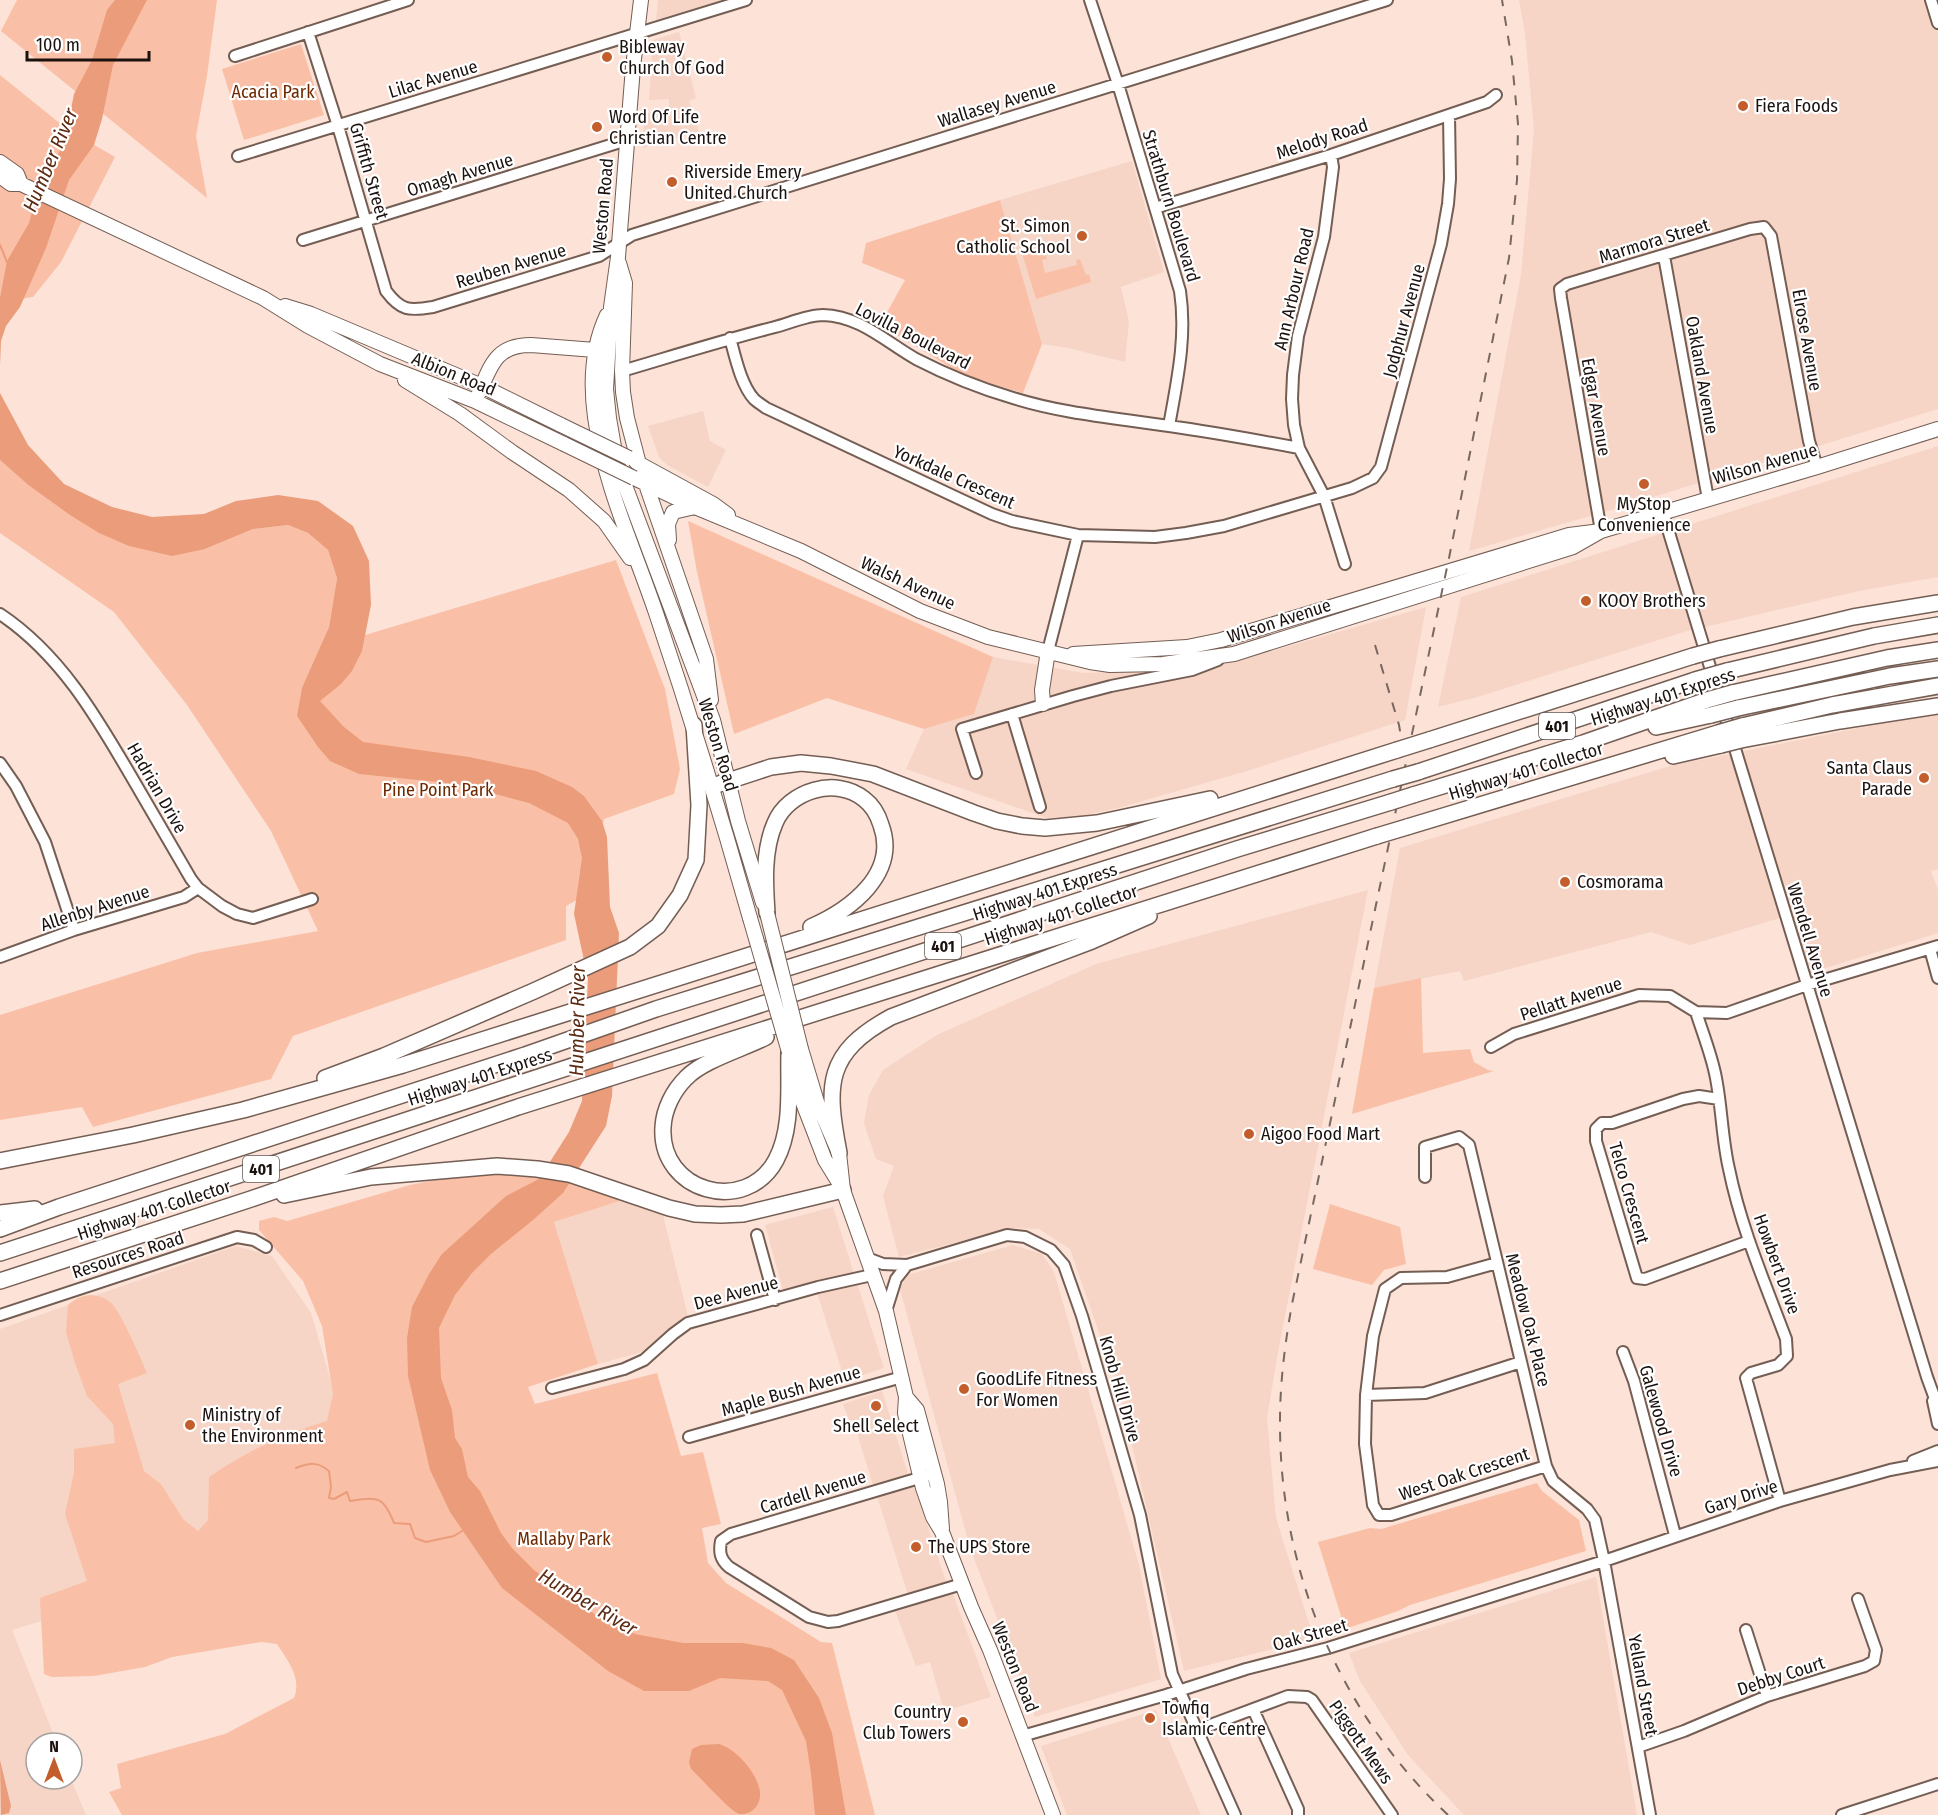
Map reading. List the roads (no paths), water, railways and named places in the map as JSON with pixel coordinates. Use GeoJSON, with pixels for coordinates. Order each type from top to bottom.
{"type":"FeatureCollection","features":[{"type":"Feature","properties":{"kind":"highway","name":"401"},"geometry":{"type":"LineString","coordinates":[[0,1161],[133,1136],[243,1110],[403,1065],[646,986],[1719,649],[1853,617],[1938,603]]}},
{"type":"Feature","properties":{"kind":"highway","name":"Highway 401 Express"},"geometry":{"type":"LineString","coordinates":[[0,1228],[525,1055],[657,1009],[1418,772],[1695,680],[1874,636],[1938,625]]}},
{"type":"Feature","properties":{"kind":"highway","name":"Highway 401 Express"},"geometry":{"type":"LineString","coordinates":[[0,1253],[1237,849],[1583,743],[1709,708],[1732,693],[1887,658],[1938,650]]}},
{"type":"Feature","properties":{"kind":"highway"},"geometry":{"type":"LineString","coordinates":[[1709,708],[1737,708],[1890,676],[1938,669]]}},
{"type":"Feature","properties":{"kind":"highway"},"geometry":{"type":"LineString","coordinates":[[1742,733],[1832,705],[1935,686]]}},
{"type":"Feature","properties":{"kind":"highway"},"geometry":{"type":"LineString","coordinates":[[1742,733],[1938,706]]}},
{"type":"Feature","properties":{"kind":"highway"},"geometry":{"type":"LineString","coordinates":[[243,1110],[384,1056],[534,991],[630,947],[658,926],[680,895],[696,860],[699,806],[694,725]]}},
{"type":"Feature","properties":{"kind":"highway","name":"Highway 401 Collector"},"geometry":{"type":"LineString","coordinates":[[0,1281],[251,1199],[518,1107],[1216,886],[1539,787],[1742,733]]}},
{"type":"Feature","properties":{"kind":"highway"},"geometry":{"type":"LineString","coordinates":[[713,786],[771,767],[801,763],[831,766],[873,774],[997,821],[1045,828],[1097,823],[1298,780]]}},
{"type":"Feature","properties":{"kind":"highway"},"geometry":{"type":"LineString","coordinates":[[753,953],[823,922],[857,899],[871,885],[885,856],[886,842],[877,815],[863,798],[840,789],[818,789],[794,798],[782,811],[770,837],[766,869],[767,913]]}},
{"type":"Feature","properties":{"kind":"highway"},"geometry":{"type":"LineString","coordinates":[[839,1153],[832,1108],[833,1080],[843,1053],[872,1027],[891,1017],[1092,941],[1216,886]]}},
{"type":"Feature","properties":{"kind":"highway"},"geometry":{"type":"LineString","coordinates":[[795,1050],[786,1130],[777,1159],[765,1174],[740,1189],[716,1191],[702,1188],[677,1171],[671,1164],[664,1144],[664,1120],[672,1095],[686,1078],[700,1067],[803,1018]]}},
{"type":"Feature","properties":{"kind":"highway"},"geometry":{"type":"LineString","coordinates":[[251,1199],[301,1192],[371,1177],[497,1166],[537,1168],[569,1174],[669,1208],[695,1214],[721,1215],[763,1210],[843,1190]]}},
{"type":"Feature","properties":{"kind":"highway"},"geometry":{"type":"LineString","coordinates":[[0,1213],[59,1207]]}},
{"type":"Feature","properties":{"kind":"main road","name":"Weston Road"},"geometry":{"type":"LineString","coordinates":[[641,0],[611,307],[606,389],[617,464],[713,720],[738,821],[767,913],[795,1050],[803,1103],[825,1160],[843,1190],[886,1311],[906,1397],[917,1410],[927,1475],[940,1502],[942,1532],[1053,1815]]}},
{"type":"Feature","properties":{"kind":"main road","name":"Albion Road"},"geometry":{"type":"LineString","coordinates":[[0,162],[17,174],[21,184]]}},
{"type":"Feature","properties":{"kind":"main road","name":"Albion Road"},"geometry":{"type":"LineString","coordinates":[[0,176],[10,184],[21,184],[263,298],[311,314],[482,386],[634,461]]}},
{"type":"Feature","properties":{"kind":"main road"},"geometry":{"type":"LineString","coordinates":[[618,251],[625,283],[623,392],[634,461],[670,554],[706,659],[713,720]]}},
{"type":"Feature","properties":{"kind":"main road","name":"Albion Road"},"geometry":{"type":"LineString","coordinates":[[263,298],[308,326],[380,364],[475,401],[640,480]]}},
{"type":"Feature","properties":{"kind":"main road","name":"Weston Road"},"geometry":{"type":"LineString","coordinates":[[611,307],[600,331],[592,365],[595,416],[606,473],[694,725],[750,918],[795,1050],[839,1153],[843,1190]]}},
{"type":"Feature","properties":{"kind":"main road"},"geometry":{"type":"LineString","coordinates":[[475,401],[494,360],[502,352],[513,347],[531,345],[595,350]]}},
{"type":"Feature","properties":{"kind":"main road"},"geometry":{"type":"LineString","coordinates":[[380,364],[460,414],[569,490],[604,521],[627,552],[653,604]]}},
{"type":"Feature","properties":{"kind":"main road","name":"Wilson Avenue"},"geometry":{"type":"LineString","coordinates":[[1221,640],[1569,535],[1601,531],[1663,513],[1938,429]]}},
{"type":"Feature","properties":{"kind":"main road","name":"Walsh Avenue"},"geometry":{"type":"LineString","coordinates":[[634,461],[713,504],[744,527]]}},
{"type":"Feature","properties":{"kind":"main road","name":"Walsh Avenue"},"geometry":{"type":"LineString","coordinates":[[640,480],[695,507],[801,552],[920,611],[988,637],[1110,665],[1163,664],[1234,654]]}},
{"type":"Feature","properties":{"kind":"main road"},"geometry":{"type":"LineString","coordinates":[[670,554],[668,524],[674,512],[695,507]]}},
{"type":"Feature","properties":{"kind":"main road","name":"Wilson Avenue"},"geometry":{"type":"LineString","coordinates":[[1234,654],[1573,547],[1601,531]]}},
{"type":"Feature","properties":{"kind":"main road","name":"Walsh Avenue"},"geometry":{"type":"LineString","coordinates":[[1055,653],[1187,647],[1221,640]]}},
{"type":"Feature","properties":{"kind":"main road"},"geometry":{"type":"LineString","coordinates":[[1044,704],[1042,690],[1055,653]]}},
{"type":"Feature","properties":{"kind":"street"},"geometry":{"type":"LineString","coordinates":[[235,56],[408,0]]}},
{"type":"Feature","properties":{"kind":"street","name":"Lilac Avenue"},"geometry":{"type":"LineString","coordinates":[[238,156],[746,0]]}},
{"type":"Feature","properties":{"kind":"street","name":"Strathburn Boulevard"},"geometry":{"type":"LineString","coordinates":[[1090,0],[1118,84],[1180,291],[1183,318],[1180,373],[1169,426]]}},
{"type":"Feature","properties":{"kind":"street","name":"Wallasey Avenue"},"geometry":{"type":"LineString","coordinates":[[618,251],[632,235],[1387,0]]}},
{"type":"Feature","properties":{"kind":"street"},"geometry":{"type":"LineString","coordinates":[[1931,0],[1938,23]]}},
{"type":"Feature","properties":{"kind":"street","name":"Griffith Street"},"geometry":{"type":"LineString","coordinates":[[308,32],[386,291],[400,306],[410,311]]}},
{"type":"Feature","properties":{"kind":"street","name":"Melody Road"},"geometry":{"type":"LineString","coordinates":[[1155,208],[1331,155],[1487,102],[1496,95]]}},
{"type":"Feature","properties":{"kind":"street","name":"Jodphur Avenue"},"geometry":{"type":"LineString","coordinates":[[1323,496],[1366,482],[1373,478],[1381,467],[1441,244],[1450,179],[1449,115]]}},
{"type":"Feature","properties":{"kind":"street","name":"Omagh Avenue"},"geometry":{"type":"LineString","coordinates":[[303,240],[627,140]]}},
{"type":"Feature","properties":{"kind":"street","name":"Ann Arbour Road"},"geometry":{"type":"LineString","coordinates":[[1331,155],[1333,167],[1324,237],[1298,336],[1292,399],[1299,448],[1323,496],[1345,564]]}},
{"type":"Feature","properties":{"kind":"street","name":"Marmora Street"},"geometry":{"type":"LineString","coordinates":[[1560,289],[1567,284],[1758,227]]}},
{"type":"Feature","properties":{"kind":"street","name":"Elrose Avenue"},"geometry":{"type":"LineString","coordinates":[[1758,227],[1768,230],[1772,236],[1809,441],[1816,467]]}},
{"type":"Feature","properties":{"kind":"street","name":"Reuben Avenue"},"geometry":{"type":"LineString","coordinates":[[410,311],[432,307],[618,251]]}},
{"type":"Feature","properties":{"kind":"street","name":"Oakland Avenue"},"geometry":{"type":"LineString","coordinates":[[1664,256],[1708,499]]}},
{"type":"Feature","properties":{"kind":"street","name":"Edgar Avenue"},"geometry":{"type":"LineString","coordinates":[[1560,289],[1601,531]]}},
{"type":"Feature","properties":{"kind":"street","name":"Lovilla Boulevard"},"geometry":{"type":"LineString","coordinates":[[622,371],[730,338],[821,315],[836,316],[868,328],[915,358],[964,382],[1015,399],[1091,416],[1169,426],[1299,448]]}},
{"type":"Feature","properties":{"kind":"street","name":"Yorkdale Crescent"},"geometry":{"type":"LineString","coordinates":[[730,338],[749,392],[766,408],[992,514],[1012,521],[1078,535],[1128,537],[1186,534],[1241,521],[1323,496]]}},
{"type":"Feature","properties":{"kind":"street","name":"Wendell Avenue"},"geometry":{"type":"LineString","coordinates":[[1663,513],[1806,986],[1938,1407]]}},
{"type":"Feature","properties":{"kind":"street"},"geometry":{"type":"LineString","coordinates":[[1055,653],[1078,535]]}},
{"type":"Feature","properties":{"kind":"street","name":"Hadrian Drive"},"geometry":{"type":"LineString","coordinates":[[0,614],[28,635],[73,683],[112,743],[198,888],[222,906],[237,914],[253,918],[312,899]]}},
{"type":"Feature","properties":{"kind":"street","name":"Wilson Avenue"},"geometry":{"type":"LineString","coordinates":[[976,773],[962,729],[1111,686],[1192,670],[1234,654]]}},
{"type":"Feature","properties":{"kind":"street"},"geometry":{"type":"LineString","coordinates":[[1012,714],[1040,807]]}},
{"type":"Feature","properties":{"kind":"street"},"geometry":{"type":"LineString","coordinates":[[0,764],[16,786],[45,842],[74,930]]}},
{"type":"Feature","properties":{"kind":"street","name":"Allenby Avenue"},"geometry":{"type":"LineString","coordinates":[[0,957],[74,930],[184,897],[198,888]]}},
{"type":"Feature","properties":{"kind":"street"},"geometry":{"type":"LineString","coordinates":[[1934,947],[1938,978]]}},
{"type":"Feature","properties":{"kind":"street","name":"Pellatt Avenue"},"geometry":{"type":"LineString","coordinates":[[1491,1047],[1514,1034],[1639,994],[1670,996],[1696,1012],[1727,1013],[1934,947]]}},
{"type":"Feature","properties":{"kind":"street","name":"Howbert Drive"},"geometry":{"type":"LineString","coordinates":[[1696,1012],[1715,1075],[1729,1172],[1749,1241],[1786,1339],[1787,1356],[1778,1365],[1751,1373],[1746,1378],[1780,1501]]}},
{"type":"Feature","properties":{"kind":"street","name":"Telco Crescent"},"geometry":{"type":"LineString","coordinates":[[1719,1099],[1699,1096],[1683,1099],[1612,1123],[1602,1123],[1596,1129],[1596,1142],[1637,1278],[1645,1279],[1749,1241]]}},
{"type":"Feature","properties":{"kind":"street","name":"Meadow Oak Place"},"geometry":{"type":"LineString","coordinates":[[1425,1177],[1425,1147],[1459,1137],[1469,1144],[1546,1466],[1553,1481],[1587,1509],[1594,1520],[1604,1560]]}},
{"type":"Feature","properties":{"kind":"street"},"geometry":{"type":"LineString","coordinates":[[757,1235],[776,1300]]}},
{"type":"Feature","properties":{"kind":"street","name":"Knob Hill Drive"},"geometry":{"type":"LineString","coordinates":[[867,1258],[883,1264],[907,1265],[1007,1235],[1025,1237],[1051,1250],[1064,1265],[1082,1316],[1140,1515],[1172,1674],[1180,1690]]}},
{"type":"Feature","properties":{"kind":"street","name":"Resources Road"},"geometry":{"type":"LineString","coordinates":[[0,1315],[237,1237],[254,1240],[266,1247]]}},
{"type":"Feature","properties":{"kind":"street","name":"West Oak Crescent"},"geometry":{"type":"LineString","coordinates":[[1497,1263],[1447,1277],[1401,1278],[1385,1289],[1373,1336],[1366,1395],[1365,1444],[1373,1504],[1379,1515],[1391,1515],[1546,1466]]}},
{"type":"Feature","properties":{"kind":"street"},"geometry":{"type":"LineString","coordinates":[[886,1311],[896,1279],[907,1265]]}},
{"type":"Feature","properties":{"kind":"street","name":"Dee Avenue"},"geometry":{"type":"LineString","coordinates":[[552,1388],[624,1369],[644,1360],[688,1323],[818,1287],[872,1275]]}},
{"type":"Feature","properties":{"kind":"street","name":"Galewood Drive"},"geometry":{"type":"LineString","coordinates":[[1623,1352],[1634,1381],[1675,1535]]}},
{"type":"Feature","properties":{"kind":"street"},"geometry":{"type":"LineString","coordinates":[[1366,1395],[1425,1393],[1521,1362]]}},
{"type":"Feature","properties":{"kind":"street","name":"Maple Bush Avenue"},"geometry":{"type":"LineString","coordinates":[[689,1437],[902,1377]]}},
{"type":"Feature","properties":{"kind":"street","name":"Wendell Avenue"},"geometry":{"type":"LineString","coordinates":[[1927,1377],[1938,1424]]}},
{"type":"Feature","properties":{"kind":"street","name":"Gary Drive"},"geometry":{"type":"LineString","coordinates":[[1890,1470],[1938,1451]]}},
{"type":"Feature","properties":{"kind":"street","name":"Gary Drive"},"geometry":{"type":"LineString","coordinates":[[1604,1560],[1780,1501],[1890,1470],[1938,1461]]}},
{"type":"Feature","properties":{"kind":"street","name":"Cardell Avenue"},"geometry":{"type":"LineString","coordinates":[[927,1475],[731,1534],[722,1541],[720,1549],[722,1559],[729,1567],[809,1617],[828,1622],[962,1584]]}},
{"type":"Feature","properties":{"kind":"street","name":"Oak Street"},"geometry":{"type":"LineString","coordinates":[[1022,1736],[1246,1669],[1328,1648],[1604,1560]]}},
{"type":"Feature","properties":{"kind":"street","name":"Yelland Street"},"geometry":{"type":"LineString","coordinates":[[1604,1560],[1650,1815]]}},
{"type":"Feature","properties":{"kind":"street","name":"Debby Court"},"geometry":{"type":"LineString","coordinates":[[1638,1747],[1684,1731],[1767,1696],[1865,1666],[1874,1661],[1876,1650],[1858,1599]]}},
{"type":"Feature","properties":{"kind":"street"},"geometry":{"type":"LineString","coordinates":[[1746,1630],[1767,1696]]}},
{"type":"Feature","properties":{"kind":"street"},"geometry":{"type":"LineString","coordinates":[[1180,1690],[1235,1815]]}},
{"type":"Feature","properties":{"kind":"street","name":"Piggott Mews"},"geometry":{"type":"LineString","coordinates":[[1197,1730],[1288,1696],[1307,1697],[1312,1700],[1392,1815]]}},
{"type":"Feature","properties":{"kind":"street"},"geometry":{"type":"LineString","coordinates":[[1253,1709],[1299,1809],[1298,1815]]}},
{"type":"Feature","properties":{"kind":"street"},"geometry":{"type":"LineString","coordinates":[[1842,1815],[1938,1784]]}},
{"type":"Feature","properties":{"kind":"waterway"},"geometry":{"type":"LineString","coordinates":[[0,245],[7,262]]}},
{"type":"Feature","properties":{"kind":"waterway"},"geometry":{"type":"LineString","coordinates":[[296,1468],[313,1464],[325,1468],[329,1471],[331,1487],[329,1498],[334,1499],[347,1492],[350,1501],[378,1500],[386,1507],[394,1523],[410,1524],[415,1538],[426,1542],[454,1536],[465,1529]]}},
{"type":"Feature","properties":{"kind":"railway"},"geometry":{"type":"LineString","coordinates":[[1448,1815],[1409,1775],[1376,1731],[1347,1685],[1323,1636],[1304,1584],[1290,1531],[1282,1477],[1280,1406],[1283,1362],[1292,1304],[1449,558],[1509,258],[1517,180],[1518,124],[1512,61],[1502,0]]}},
{"type":"Feature","properties":{"kind":"railway"},"geometry":{"type":"LineString","coordinates":[[1375,645],[1399,725],[1404,755]]}},
{"type":"Feature","properties":{"kind":"place","name":"Bibleway Church Of God"},"geometry":{"type":"Point","coordinates":[607,57]}},
{"type":"Feature","properties":{"kind":"place","name":"Fiera Foods"},"geometry":{"type":"Point","coordinates":[1743,106]}},
{"type":"Feature","properties":{"kind":"place","name":"Word Of Life Christian Centre"},"geometry":{"type":"Point","coordinates":[597,127]}},
{"type":"Feature","properties":{"kind":"place","name":"Riverside Emery United Church"},"geometry":{"type":"Point","coordinates":[672,182]}},
{"type":"Feature","properties":{"kind":"place","name":"St. Simon Catholic School"},"geometry":{"type":"Point","coordinates":[1082,236]}},
{"type":"Feature","properties":{"kind":"place","name":"MyStop Convenience"},"geometry":{"type":"Point","coordinates":[1644,484]}},
{"type":"Feature","properties":{"kind":"place","name":"KOOY Brothers"},"geometry":{"type":"Point","coordinates":[1586,601]}},
{"type":"Feature","properties":{"kind":"place","name":"Santa Claus Parade"},"geometry":{"type":"Point","coordinates":[1924,778]}},
{"type":"Feature","properties":{"kind":"place","name":"Cosmorama"},"geometry":{"type":"Point","coordinates":[1565,882]}},
{"type":"Feature","properties":{"kind":"place","name":"Aigoo Food Mart"},"geometry":{"type":"Point","coordinates":[1249,1134]}},
{"type":"Feature","properties":{"kind":"place","name":"GoodLife Fitness For Women"},"geometry":{"type":"Point","coordinates":[964,1389]}},
{"type":"Feature","properties":{"kind":"place","name":"Shell Select"},"geometry":{"type":"Point","coordinates":[876,1406]}},
{"type":"Feature","properties":{"kind":"place","name":"Ministry of the Environment"},"geometry":{"type":"Point","coordinates":[190,1425]}},
{"type":"Feature","properties":{"kind":"place","name":"The UPS Store"},"geometry":{"type":"Point","coordinates":[916,1547]}},
{"type":"Feature","properties":{"kind":"place","name":"Towfiq Islamic Centre"},"geometry":{"type":"Point","coordinates":[1150,1718]}},
{"type":"Feature","properties":{"kind":"place","name":"Country Club Towers"},"geometry":{"type":"Point","coordinates":[963,1722]}},
{"type":"Feature","properties":{"kind":"park label","name":"Acacia Park"},"geometry":{"type":"Point","coordinates":[273,92]}},
{"type":"Feature","properties":{"kind":"park label","name":"Pine Point Park"},"geometry":{"type":"Point","coordinates":[438,790]}},
{"type":"Feature","properties":{"kind":"park label","name":"Mallaby Park"},"geometry":{"type":"Point","coordinates":[564,1539]}},
{"type":"Feature","properties":{"kind":"water label","name":"Humber River"},"geometry":{"type":"Point","coordinates":[50,160]}},
{"type":"Feature","properties":{"kind":"water label","name":"Humber River"},"geometry":{"type":"Point","coordinates":[577,1021]}},
{"type":"Feature","properties":{"kind":"water label","name":"Humber River"},"geometry":{"type":"Point","coordinates":[588,1602]}}]}
